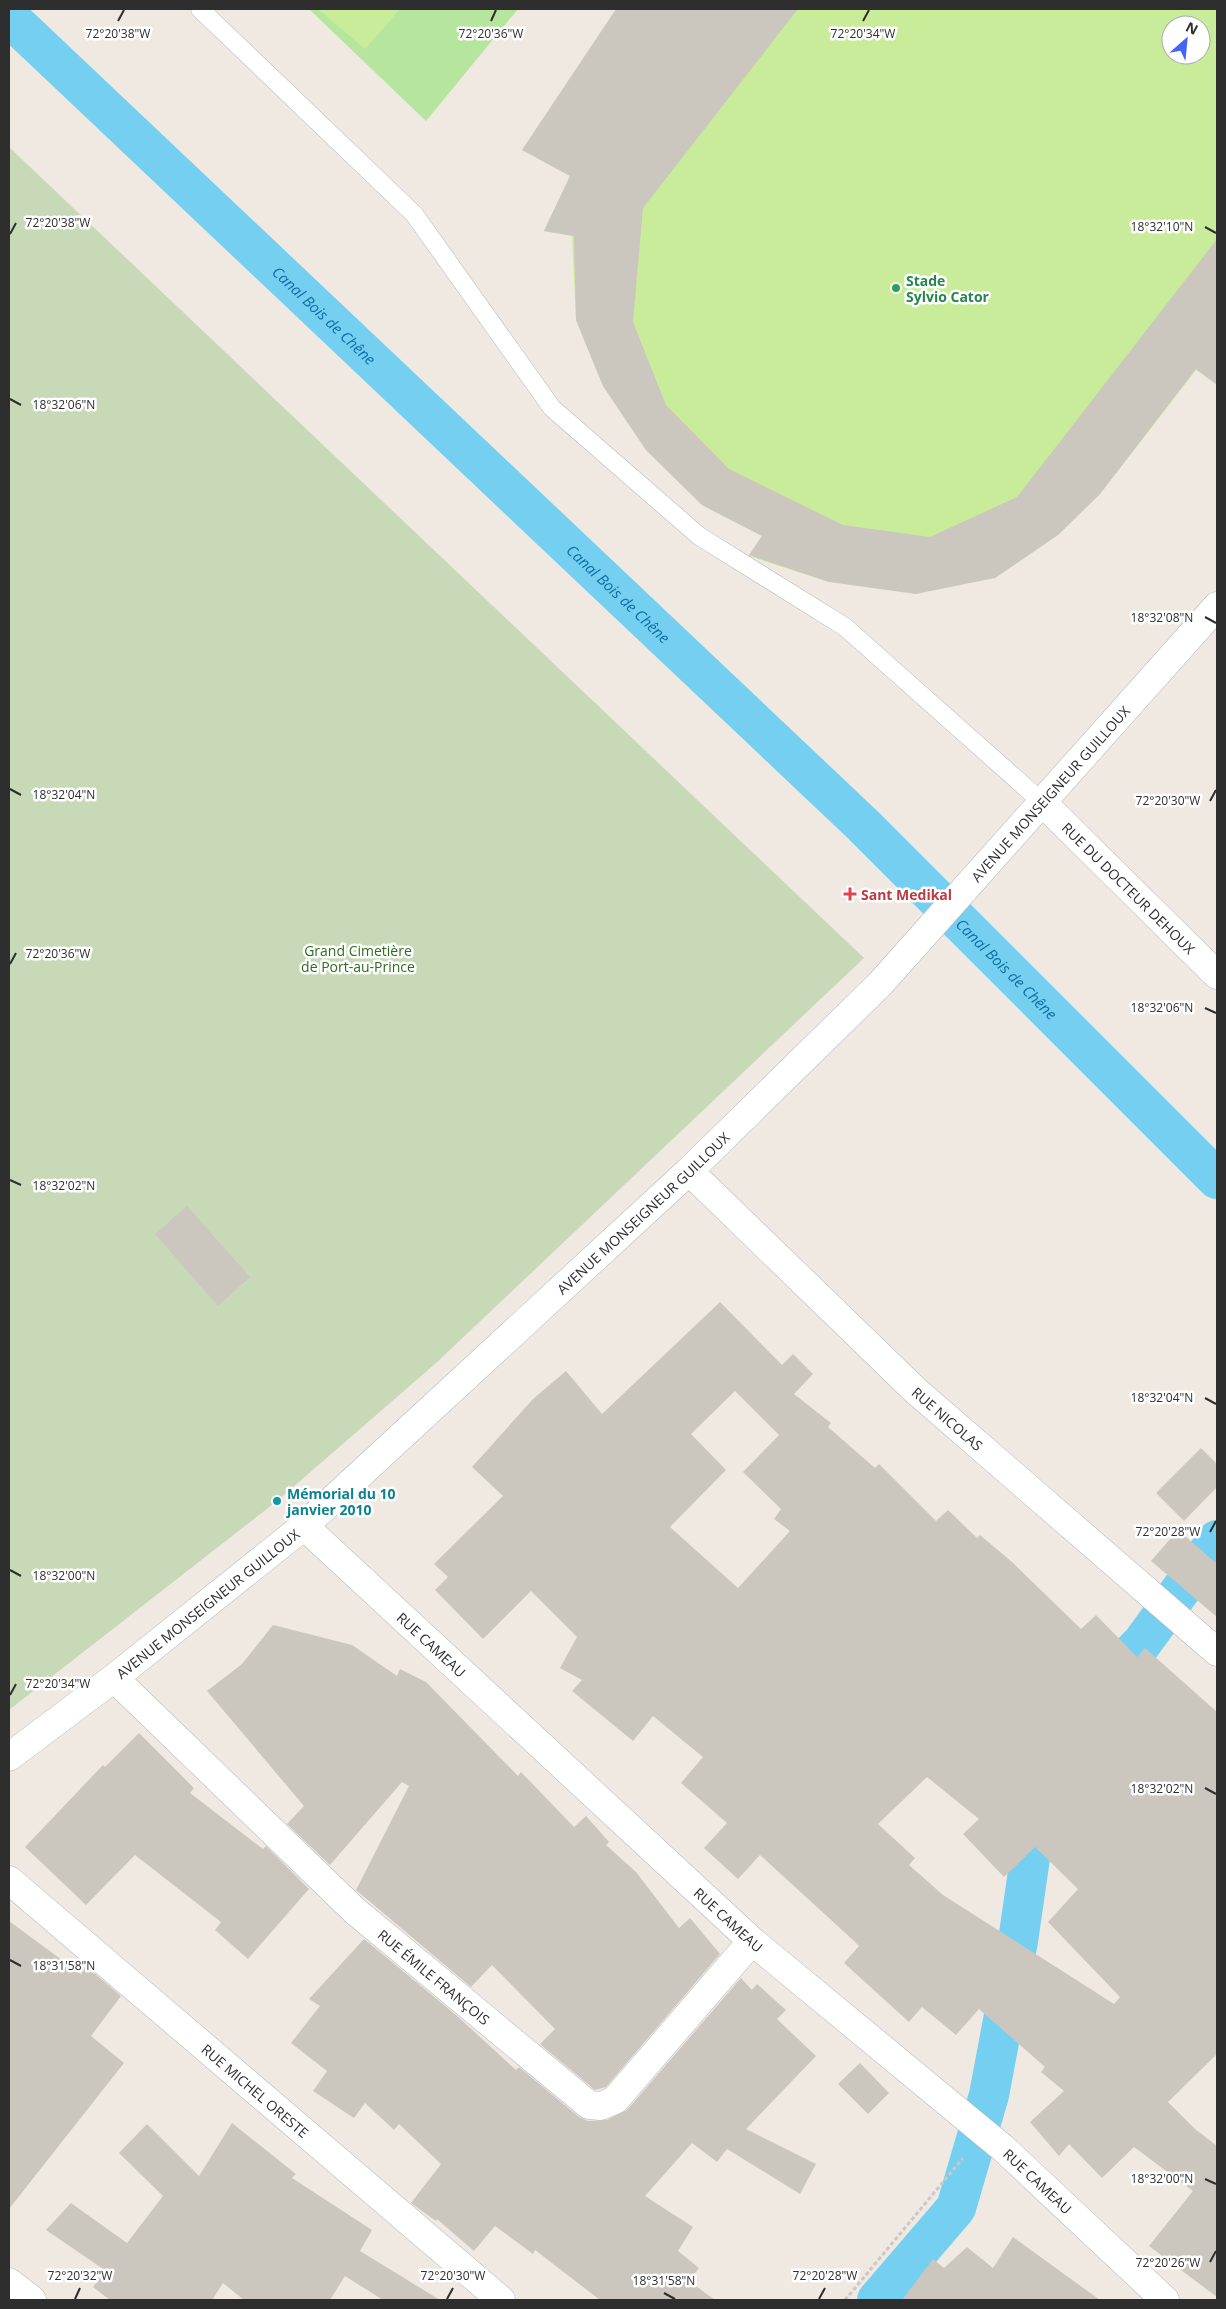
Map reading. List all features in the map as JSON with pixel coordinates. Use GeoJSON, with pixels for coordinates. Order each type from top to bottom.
{"type":"FeatureCollection","features":[{"type":"Feature","properties":{"kind":"street","name":"AVENUE MONSEIGNEUR GUILLOUX"},"geometry":{"type":"LineString","coordinates":[[9,1757],[114,1678],[304,1526],[689,1171],[880,984],[968,883],[1217,606]]}},
{"type":"Feature","properties":{"kind":"street","name":"RUE DU DOCTEUR DEHOUX"},"geometry":{"type":"LineString","coordinates":[[1042,802],[1217,975]]}},
{"type":"Feature","properties":{"kind":"street","name":"RUE NICOLAS"},"geometry":{"type":"LineString","coordinates":[[689,1171],[915,1390],[1217,1652]]}},
{"type":"Feature","properties":{"kind":"street","name":"RUE CAMEAU"},"geometry":{"type":"LineString","coordinates":[[304,1526],[752,1941],[1004,2149],[1165,2300]]}},
{"type":"Feature","properties":{"kind":"street","name":"RUE ÉMILE FRANÇOIS"},"geometry":{"type":"LineString","coordinates":[[114,1678],[355,1911],[589,2105],[601,2106],[615,2100],[752,1941]]}},
{"type":"Feature","properties":{"kind":"street","name":"RUE MICHEL ORESTE"},"geometry":{"type":"LineString","coordinates":[[9,1880],[501,2300]]}},
{"type":"Feature","properties":{"kind":"street"},"geometry":{"type":"LineString","coordinates":[[9,2282],[32,2300]]}},
{"type":"Feature","properties":{"kind":"lane"},"geometry":{"type":"LineString","coordinates":[[200,9],[414,214],[552,408],[699,536],[845,628],[1042,802]]}},
{"type":"Feature","properties":{"kind":"path"},"geometry":{"type":"LineString","coordinates":[[845,2300],[966,2154]]}},
{"type":"Feature","properties":{"kind":"green space"},"geometry":{"type":"Polygon","coordinates":[[[309,9],[518,9],[426,121],[309,9]]]}},
{"type":"Feature","properties":{"kind":"green space"},"geometry":{"type":"Polygon","coordinates":[[[318,9],[400,9],[365,49],[318,9]]]}},
{"type":"Feature","properties":{"kind":"green space","name":"Stade Sylvio Cator"},"geometry":{"type":"Polygon","coordinates":[[[617,9],[1217,9],[1217,379],[1215,383],[1196,370],[1100,494],[1058,535],[995,578],[829,582],[749,556],[762,536],[702,505],[646,450],[603,386],[576,320],[572,236],[544,231],[570,176],[522,150],[617,9]]]}},
{"type":"Feature","properties":{"kind":"green space","name":"Grand Cimetière de Port-au-Prince"},"geometry":{"type":"Polygon","coordinates":[[[9,147],[864,958],[435,1364],[277,1501],[9,1710],[9,147]]]}},
{"type":"Feature","properties":{"kind":"building"},"geometry":{"type":"Polygon","coordinates":[[[616,9],[798,9],[643,208],[633,322],[666,405],[729,469],[843,525],[930,537],[1017,497],[1217,239],[1217,385],[1196,369],[1100,494],[1058,535],[995,578],[916,594],[829,582],[749,555],[762,536],[702,505],[646,450],[603,386],[576,320],[574,236],[544,231],[570,176],[522,150],[616,9]]]}},
{"type":"Feature","properties":{"kind":"building"},"geometry":{"type":"Polygon","coordinates":[[[187,1206],[250,1277],[218,1306],[155,1234],[187,1206]]]}},
{"type":"Feature","properties":{"kind":"building"},"geometry":{"type":"Polygon","coordinates":[[[720,1302],[782,1365],[793,1354],[813,1374],[794,1394],[831,1423],[828,1427],[875,1468],[879,1464],[936,1521],[948,1510],[977,1538],[980,1535],[1012,1562],[1081,1629],[1096,1615],[1137,1657],[1145,1648],[1217,1712],[1217,2054],[1168,2102],[1195,2129],[1217,2146],[1217,2297],[1149,2246],[1193,2191],[1134,2147],[1102,2178],[1069,2144],[1059,2156],[1030,2122],[1064,2091],[1041,2072],[1045,2067],[979,2009],[956,2035],[922,2007],[909,2022],[844,1963],[859,1946],[760,1855],[738,1879],[704,1848],[727,1823],[681,1783],[703,1757],[653,1716],[633,1741],[572,1691],[582,1680],[560,1668],[577,1637],[531,1591],[483,1639],[435,1590],[448,1577],[434,1564],[503,1496],[472,1467],[533,1399],[566,1371],[602,1414],[720,1302]],[[735,1391],[691,1434],[726,1470],[670,1527],[738,1588],[790,1531],[774,1519],[781,1509],[743,1472],[779,1435],[735,1391]],[[927,1777],[878,1824],[915,1858],[909,1865],[943,1895],[1114,2004],[1120,1997],[1048,1922],[1078,1889],[1035,1847],[1004,1877],[963,1834],[979,1819],[927,1777]]]}},
{"type":"Feature","properties":{"kind":"building"},"geometry":{"type":"Polygon","coordinates":[[[1201,1448],[1217,1464],[1217,1487],[1184,1521],[1156,1493],[1201,1448]]]}},
{"type":"Feature","properties":{"kind":"building"},"geometry":{"type":"Polygon","coordinates":[[[1178,1530],[1217,1564],[1217,1617],[1151,1561],[1178,1530]]]}},
{"type":"Feature","properties":{"kind":"building"},"geometry":{"type":"Polygon","coordinates":[[[273,1625],[352,1645],[397,1676],[400,1669],[426,1682],[518,1776],[521,1772],[574,1827],[586,1816],[609,1842],[606,1845],[636,1872],[679,1928],[690,1918],[720,1954],[606,2087],[595,2090],[540,2044],[555,2029],[492,1965],[471,1987],[356,1890],[409,1786],[402,1782],[330,1865],[287,1824],[304,1806],[207,1691],[242,1664],[273,1625]]]}},
{"type":"Feature","properties":{"kind":"building"},"geometry":{"type":"Polygon","coordinates":[[[139,1733],[194,1788],[190,1793],[263,1849],[266,1846],[309,1889],[248,1959],[215,1930],[221,1922],[135,1855],[86,1905],[25,1847],[103,1765],[105,1767],[139,1733]]]}},
{"type":"Feature","properties":{"kind":"building"},"geometry":{"type":"Polygon","coordinates":[[[9,1921],[81,1974],[86,1966],[121,1996],[91,2036],[124,2063],[9,2209],[9,1921]]]}},
{"type":"Feature","properties":{"kind":"building"},"geometry":{"type":"Polygon","coordinates":[[[364,1939],[456,2015],[516,2070],[519,2067],[579,2117],[588,2121],[607,2120],[627,2110],[741,1978],[752,1990],[757,1984],[786,2010],[777,2019],[816,2056],[746,2129],[816,2164],[800,2194],[727,2149],[717,2162],[692,2143],[645,2196],[693,2227],[678,2251],[699,2268],[689,2281],[715,2300],[600,2300],[535,2250],[533,2254],[495,2226],[474,2251],[437,2219],[436,2221],[411,2203],[441,2164],[399,2124],[394,2130],[365,2103],[354,2118],[313,2091],[327,2071],[291,2043],[320,2006],[309,1999],[364,1939]]]}},
{"type":"Feature","properties":{"kind":"building"},"geometry":{"type":"Polygon","coordinates":[[[860,2063],[889,2093],[868,2114],[838,2084],[860,2063]]]}},
{"type":"Feature","properties":{"kind":"building"},"geometry":{"type":"Polygon","coordinates":[[[232,2123],[296,2174],[292,2178],[372,2230],[360,2251],[440,2300],[383,2300],[345,2276],[330,2300],[244,2300],[223,2283],[212,2300],[110,2300],[93,2287],[106,2271],[46,2230],[71,2203],[127,2243],[163,2196],[119,2153],[147,2124],[199,2176],[232,2123]]]}},
{"type":"Feature","properties":{"kind":"building"},"geometry":{"type":"Polygon","coordinates":[[[1013,2237],[1100,2300],[902,2300],[933,2259],[944,2268],[967,2247],[993,2268],[1013,2237]]]}},
{"type":"Feature","properties":{"kind":"waterway","name":"Canal Bois de Chêne"},"geometry":{"type":"LineString","coordinates":[[9,17],[863,825],[1217,1179]]}},
{"type":"Feature","properties":{"kind":"waterway"},"geometry":{"type":"LineString","coordinates":[[1094,1692],[1142,1643],[1217,1540]]}},
{"type":"Feature","properties":{"kind":"waterway"},"geometry":{"type":"LineString","coordinates":[[877,2300],[956,2208],[989,2095],[1018,1941],[1031,1851],[1024,1797]]}},
{"type":"Feature","properties":{"kind":"place","name":"Stade Sylvio Cator"},"geometry":{"type":"Point","coordinates":[896,288]}},
{"type":"Feature","properties":{"kind":"place","name":"Sant Medikal"},"geometry":{"type":"Point","coordinates":[850,894]}},
{"type":"Feature","properties":{"kind":"place","name":"Mémorial du 10 janvier 2010"},"geometry":{"type":"Point","coordinates":[277,1501]}}]}
